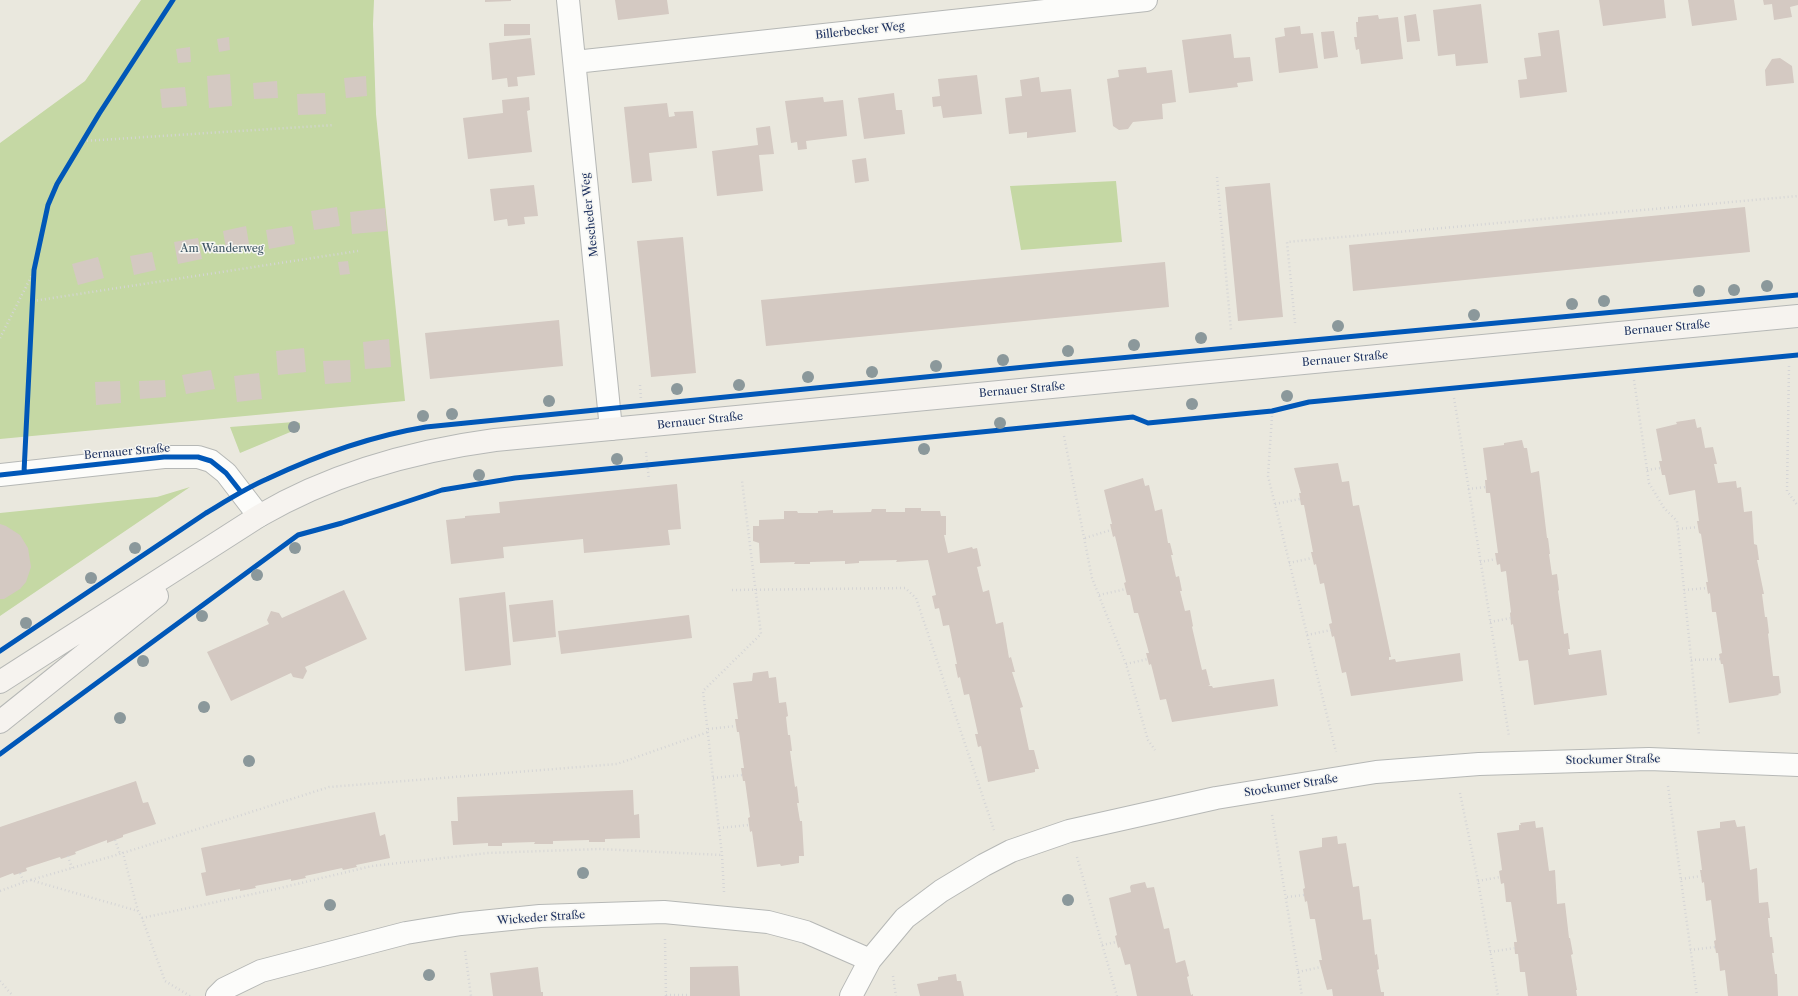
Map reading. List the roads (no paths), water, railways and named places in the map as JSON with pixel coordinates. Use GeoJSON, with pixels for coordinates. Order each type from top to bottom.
{"type":"FeatureCollection","features":[{"type":"Feature","properties":{"kind":"main road","name":"Bernauer Straße"},"geometry":{"type":"LineString","coordinates":[[0,682],[251,521],[290,498],[382,463],[464,444],[1798,316]]}},
{"type":"Feature","properties":{"kind":"main road","name":"Bernauer Straße"},"geometry":{"type":"LineString","coordinates":[[0,722],[251,521]]}},
{"type":"Feature","properties":{"kind":"street","name":"Mescheder Weg"},"geometry":{"type":"LineString","coordinates":[[568,0],[610,430]]}},
{"type":"Feature","properties":{"kind":"street","name":"Billerbecker Weg"},"geometry":{"type":"LineString","coordinates":[[575,62],[1053,5],[1146,0]]}},
{"type":"Feature","properties":{"kind":"street","name":"Bernauer Straße"},"geometry":{"type":"LineString","coordinates":[[0,475],[164,457],[198,457],[211,461],[226,473],[251,521]]}},
{"type":"Feature","properties":{"kind":"street","name":"Stockumer Straße"},"geometry":{"type":"LineString","coordinates":[[851,996],[870,960],[905,918],[941,891],[984,865],[1011,851],[1069,831],[1160,809],[1216,798],[1376,772],[1478,764],[1649,759],[1798,765]]}},
{"type":"Feature","properties":{"kind":"street","name":"Wickeder Straße"},"geometry":{"type":"LineString","coordinates":[[217,996],[224,989],[260,971],[406,933],[461,924],[540,916],[664,912],[768,922],[806,932],[870,960]]}},
{"type":"Feature","properties":{"kind":"park label","name":"Am Wanderweg"},"geometry":{"type":"Point","coordinates":[222,249]}}]}
